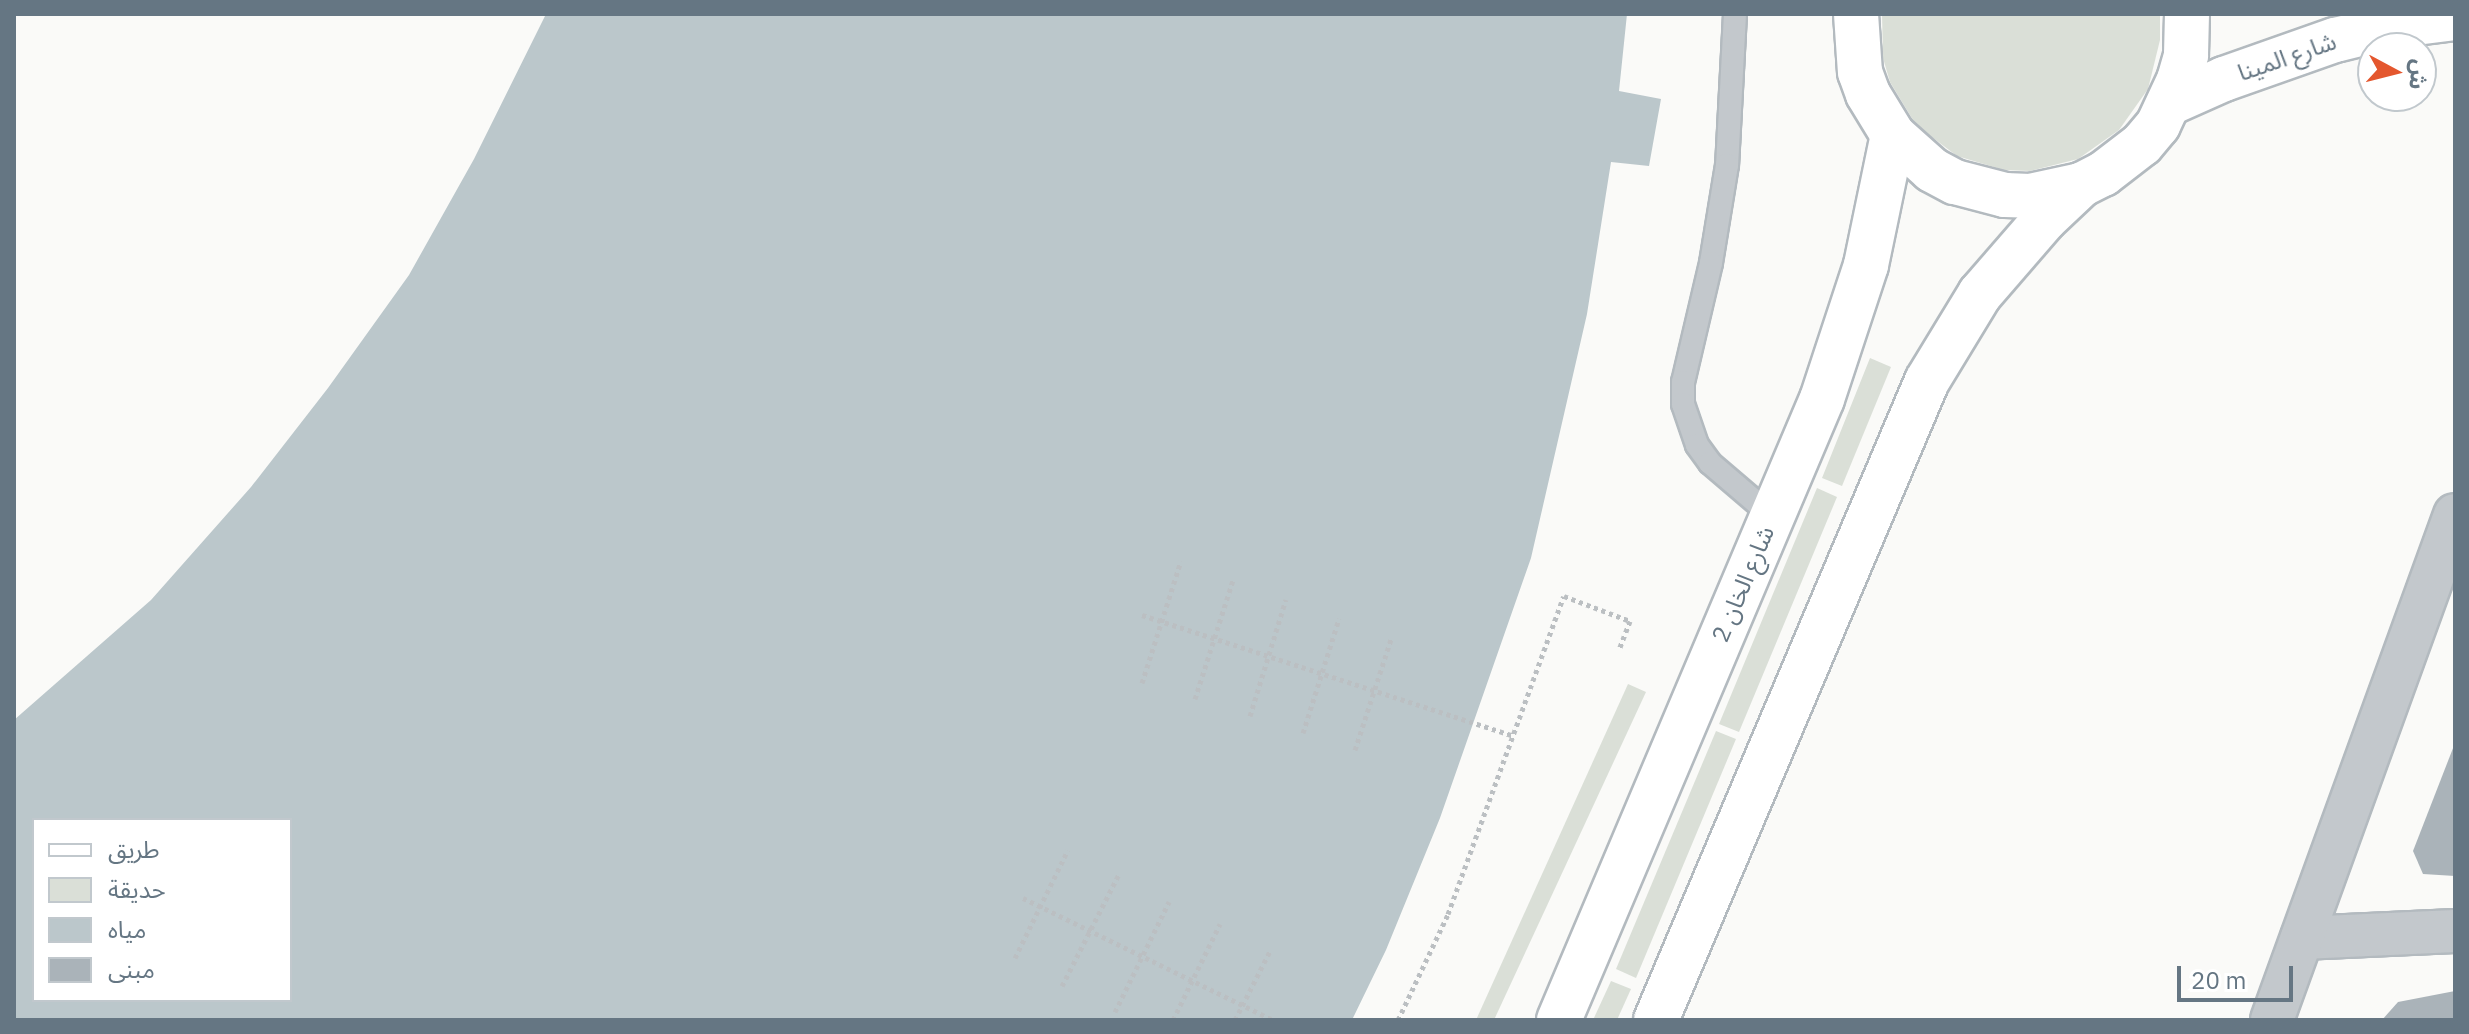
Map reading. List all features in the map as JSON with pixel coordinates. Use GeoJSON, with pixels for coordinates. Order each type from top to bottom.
{"type":"FeatureCollection","features":[{"type":"Feature","properties":{"kind":"main road"},"geometry":{"type":"LineString","coordinates":[[1856,14],[1860,72],[1868,94],[1893,135],[1932,170],[1979,191],[2030,196],[2081,185],[2103,174],[2142,144],[2170,103],[2186,55],[2187,14]]}},
{"type":"Feature","properties":{"kind":"main road","name":"شارع المينا"},"geometry":{"type":"LineString","coordinates":[[2170,103],[2252,68],[2335,40],[2392,26],[2455,18]]}},
{"type":"Feature","properties":{"kind":"main road","name":"شارع الخان 2"},"geometry":{"type":"LineString","coordinates":[[1559,1020],[1822,399],[1854,307],[1876,222],[1893,135]]}},
{"type":"Feature","properties":{"kind":"main road"},"geometry":{"type":"LineString","coordinates":[[1656,1020],[1927,381],[1980,294],[2037,228],[2081,185]]}},
{"type":"Feature","properties":{"kind":"street"},"geometry":{"type":"LineString","coordinates":[[2272,1020],[2455,515]]}},
{"type":"Feature","properties":{"kind":"street"},"geometry":{"type":"LineString","coordinates":[[2302,938],[2455,931]]}},
{"type":"Feature","properties":{"kind":"lane"},"geometry":{"type":"LineString","coordinates":[[1735,14],[1727,165],[1711,263],[1683,382],[1683,404],[1697,445],[1710,463],[1772,516]]}},
{"type":"Feature","properties":{"kind":"path"},"geometry":{"type":"LineString","coordinates":[[1142,683],[1181,561]]}},
{"type":"Feature","properties":{"kind":"path"},"geometry":{"type":"LineString","coordinates":[[1195,699],[1233,580]]}},
{"type":"Feature","properties":{"kind":"path"},"geometry":{"type":"LineString","coordinates":[[1398,1020],[1448,914],[1564,596],[1630,621],[1619,649]]}},
{"type":"Feature","properties":{"kind":"path"},"geometry":{"type":"LineString","coordinates":[[1250,716],[1286,599]]}},
{"type":"Feature","properties":{"kind":"path"},"geometry":{"type":"LineString","coordinates":[[1142,615],[1374,693],[1514,736]]}},
{"type":"Feature","properties":{"kind":"path"},"geometry":{"type":"LineString","coordinates":[[1303,733],[1339,619]]}},
{"type":"Feature","properties":{"kind":"path"},"geometry":{"type":"LineString","coordinates":[[1355,750],[1391,639]]}},
{"type":"Feature","properties":{"kind":"path"},"geometry":{"type":"LineString","coordinates":[[1015,958],[1068,850]]}},
{"type":"Feature","properties":{"kind":"path"},"geometry":{"type":"LineString","coordinates":[[1062,986],[1119,874]]}},
{"type":"Feature","properties":{"kind":"path"},"geometry":{"type":"LineString","coordinates":[[1023,898],[1273,1020]]}},
{"type":"Feature","properties":{"kind":"path"},"geometry":{"type":"LineString","coordinates":[[1115,1012],[1169,902]]}},
{"type":"Feature","properties":{"kind":"path"},"geometry":{"type":"LineString","coordinates":[[1173,1020],[1220,924]]}},
{"type":"Feature","properties":{"kind":"path"},"geometry":{"type":"LineString","coordinates":[[1235,1020],[1270,951]]}},
{"type":"Feature","properties":{"kind":"green space"},"geometry":{"type":"Polygon","coordinates":[[[1882,14],[2160,14],[2160,40],[2148,89],[2119,130],[2078,159],[2030,171],[2004,170],[1957,156],[1916,125],[1890,82],[1883,58],[1882,14]]]}},
{"type":"Feature","properties":{"kind":"green space"},"geometry":{"type":"Polygon","coordinates":[[[1870,358],[1891,367],[1842,486],[1822,478],[1870,358]]]}},
{"type":"Feature","properties":{"kind":"green space"},"geometry":{"type":"Polygon","coordinates":[[[1817,488],[1837,497],[1739,732],[1719,724],[1817,488]]]}},
{"type":"Feature","properties":{"kind":"green space"},"geometry":{"type":"Polygon","coordinates":[[[1628,684],[1646,692],[1494,1020],[1476,1020],[1628,684]]]}},
{"type":"Feature","properties":{"kind":"green space"},"geometry":{"type":"Polygon","coordinates":[[[1716,731],[1736,739],[1636,978],[1616,969],[1716,731]]]}},
{"type":"Feature","properties":{"kind":"green space"},"geometry":{"type":"Polygon","coordinates":[[[1611,981],[1631,989],[1617,1020],[1593,1020],[1611,981]]]}},
{"type":"Feature","properties":{"kind":"water"},"geometry":{"type":"Polygon","coordinates":[[[546,14],[1627,14],[1619,91],[1661,99],[1649,166],[1611,162],[1587,314],[1531,558],[1440,818],[1386,950],[1352,1020],[14,1020],[14,720],[151,600],[251,487],[328,388],[409,275],[474,159],[546,14]]]}},
{"type":"Feature","properties":{"kind":"building"},"geometry":{"type":"Polygon","coordinates":[[[2455,743],[2455,876],[2423,874],[2413,851],[2455,743]]]}},
{"type":"Feature","properties":{"kind":"building"},"geometry":{"type":"Polygon","coordinates":[[[2455,991],[2455,1020],[2382,1020],[2398,1002],[2455,991]]]}}]}
